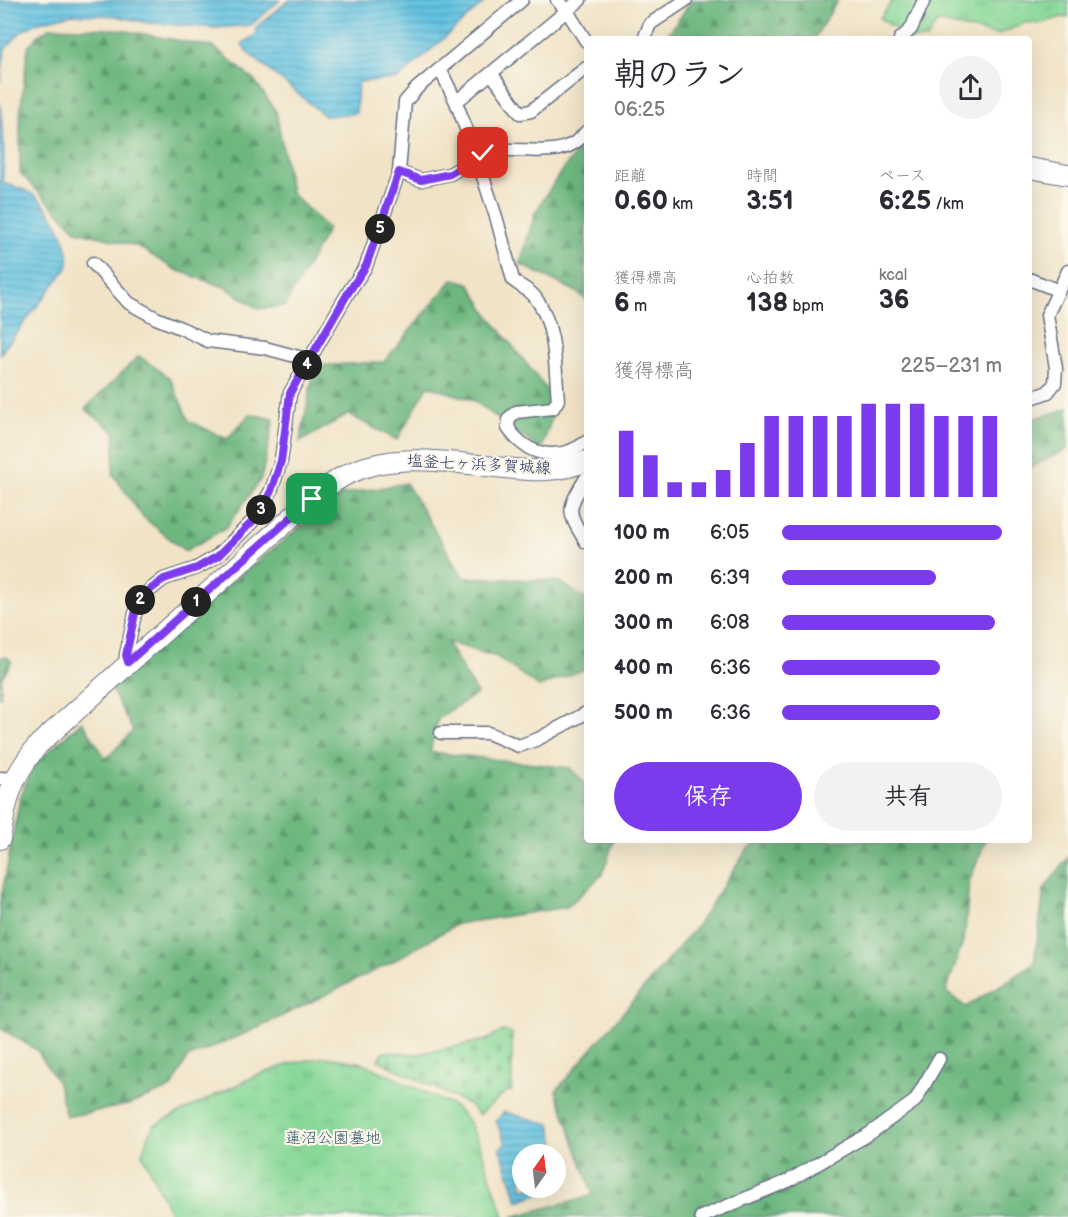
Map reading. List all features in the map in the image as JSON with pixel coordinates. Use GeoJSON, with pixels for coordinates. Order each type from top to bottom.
{"type":"FeatureCollection","features":[{"type":"Feature","properties":{"kind":"main road"},"geometry":{"type":"LineString","coordinates":[[1032,169],[1068,175]]}},
{"type":"Feature","properties":{"kind":"main road","name":"塩釜七ヶ浜多賀城線"},"geometry":{"type":"LineString","coordinates":[[0,839],[7,799],[7,779],[39,744],[128,662],[312,499],[338,479],[356,470],[390,461],[419,460],[541,471],[562,469],[584,462]]}},
{"type":"Feature","properties":{"kind":"street"},"geometry":{"type":"LineString","coordinates":[[128,662],[126,655],[141,597],[164,579],[197,568],[218,556],[246,529],[263,507],[271,491],[279,468],[290,393],[366,266],[399,172],[405,102],[417,88],[522,0]]}},
{"type":"Feature","properties":{"kind":"street"},"geometry":{"type":"LineString","coordinates":[[557,0],[584,38]]}},
{"type":"Feature","properties":{"kind":"street"},"geometry":{"type":"LineString","coordinates":[[456,102],[580,0]]}},
{"type":"Feature","properties":{"kind":"street"},"geometry":{"type":"LineString","coordinates":[[645,36],[650,24],[686,0]]}},
{"type":"Feature","properties":{"kind":"street"},"geometry":{"type":"LineString","coordinates":[[903,36],[911,28],[924,0]]}},
{"type":"Feature","properties":{"kind":"street"},"geometry":{"type":"LineString","coordinates":[[440,69],[456,102],[477,158],[513,280],[528,289],[545,314],[552,347],[558,400],[553,408],[516,412],[509,418],[508,428],[525,445],[552,456],[567,452],[584,443]]}},
{"type":"Feature","properties":{"kind":"street"},"geometry":{"type":"LineString","coordinates":[[491,73],[520,112],[531,111],[584,70]]}},
{"type":"Feature","properties":{"kind":"street"},"geometry":{"type":"LineString","coordinates":[[399,172],[421,180],[450,174],[483,153],[542,152],[571,146],[584,134]]}},
{"type":"Feature","properties":{"kind":"street"},"geometry":{"type":"LineString","coordinates":[[93,263],[129,303],[207,341],[265,348],[310,360]]}},
{"type":"Feature","properties":{"kind":"street"},"geometry":{"type":"LineString","coordinates":[[1032,398],[1048,393],[1055,382],[1056,368],[1047,315],[1068,271]]}},
{"type":"Feature","properties":{"kind":"street"},"geometry":{"type":"LineString","coordinates":[[1032,280],[1057,290]]}},
{"type":"Feature","properties":{"kind":"street"},"geometry":{"type":"LineString","coordinates":[[584,481],[571,503],[572,518],[584,539]]}},
{"type":"Feature","properties":{"kind":"street"},"geometry":{"type":"LineString","coordinates":[[441,733],[488,733],[519,746],[538,739],[584,714]]}},
{"type":"Feature","properties":{"kind":"street"},"geometry":{"type":"LineString","coordinates":[[701,1217],[788,1180],[869,1134],[915,1101],[939,1059]]}},
{"type":"Feature","properties":{"kind":"green space"},"geometry":{"type":"Polygon","coordinates":[[[692,0],[838,0],[816,36],[667,36],[692,0]]]}},
{"type":"Feature","properties":{"kind":"green space"},"geometry":{"type":"Polygon","coordinates":[[[893,0],[1068,0],[1068,18],[1062,17],[1038,24],[1027,22],[997,35],[937,22],[929,36],[905,36],[880,18],[893,0]]]}},
{"type":"Feature","properties":{"kind":"green space"},"geometry":{"type":"Polygon","coordinates":[[[51,27],[116,29],[214,47],[254,80],[276,111],[291,193],[328,229],[285,306],[259,309],[227,288],[176,270],[137,246],[77,231],[20,173],[20,115],[28,47],[37,36],[51,27]]]}},
{"type":"Feature","properties":{"kind":"green space"},"geometry":{"type":"Polygon","coordinates":[[[584,144],[584,298],[575,291],[520,264],[535,213],[562,170],[584,144]]]}},
{"type":"Feature","properties":{"kind":"green space"},"geometry":{"type":"Polygon","coordinates":[[[453,279],[469,283],[489,316],[557,403],[541,450],[473,400],[428,386],[397,440],[348,414],[300,442],[315,366],[384,362],[453,279]]]}},
{"type":"Feature","properties":{"kind":"green space"},"geometry":{"type":"Polygon","coordinates":[[[139,356],[170,378],[189,421],[227,439],[250,414],[274,419],[261,479],[226,528],[185,551],[142,516],[113,474],[115,432],[85,409],[139,356]]]}},
{"type":"Feature","properties":{"kind":"green space"},"geometry":{"type":"Polygon","coordinates":[[[1068,408],[1068,449],[1032,467],[1032,419],[1068,408]]]}},
{"type":"Feature","properties":{"kind":"green space"},"geometry":{"type":"Polygon","coordinates":[[[406,483],[463,577],[559,581],[584,598],[584,670],[539,687],[497,657],[447,642],[477,694],[438,718],[430,752],[570,768],[584,782],[584,843],[613,843],[602,875],[567,907],[457,924],[390,963],[262,1026],[187,1058],[172,1088],[128,1105],[66,1117],[58,1083],[37,1050],[0,1028],[0,904],[20,798],[32,767],[82,721],[106,759],[133,731],[110,687],[173,628],[341,495],[406,483]]]}},
{"type":"Feature","properties":{"kind":"green space"},"geometry":{"type":"Polygon","coordinates":[[[0,657],[7,657],[12,662],[1,679],[0,698],[0,657]]]}},
{"type":"Feature","properties":{"kind":"green space"},"geometry":{"type":"Polygon","coordinates":[[[756,843],[985,843],[969,882],[965,935],[946,992],[966,1007],[1034,964],[1044,889],[1068,858],[1068,1217],[512,1217],[593,1195],[556,1091],[696,927],[746,851],[756,843]]]}},
{"type":"Feature","properties":{"kind":"green space"},"geometry":{"type":"Polygon","coordinates":[[[503,1031],[512,1033],[512,1091],[506,1092],[479,1115],[470,1105],[378,1060],[383,1052],[418,1054],[486,1040],[503,1031]]]}},
{"type":"Feature","properties":{"kind":"green space","name":"蓮沼公園墓地"},"geometry":{"type":"Polygon","coordinates":[[[326,1057],[363,1063],[454,1106],[469,1122],[480,1146],[504,1217],[311,1217],[309,1214],[297,1217],[172,1217],[142,1153],[153,1126],[255,1076],[293,1063],[326,1057]]]}},
{"type":"Feature","properties":{"kind":"water"},"geometry":{"type":"Polygon","coordinates":[[[0,0],[280,0],[251,25],[215,28],[149,23],[115,16],[73,14],[39,22],[22,31],[5,49],[0,83],[0,0]]]}},
{"type":"Feature","properties":{"kind":"water"},"geometry":{"type":"Polygon","coordinates":[[[289,0],[487,0],[398,79],[358,82],[356,113],[325,116],[248,53],[242,44],[258,33],[255,28],[289,0]]]}},
{"type":"Feature","properties":{"kind":"water"},"geometry":{"type":"Polygon","coordinates":[[[0,102],[4,152],[3,183],[23,189],[41,201],[60,228],[68,259],[67,268],[0,354],[0,102]]]}},
{"type":"Feature","properties":{"kind":"water"},"geometry":{"type":"Polygon","coordinates":[[[504,1112],[550,1124],[555,1144],[512,1144],[512,1183],[500,1148],[506,1144],[496,1121],[504,1112]]]}},
{"type":"Feature","properties":{"kind":"route"},"geometry":{"type":"LineString","coordinates":[[312,499],[128,662],[126,655],[141,597],[164,579],[197,568],[218,556],[252,522],[263,507],[278,475],[290,393],[366,266],[399,172],[421,180],[450,174],[483,153]]}}]}
